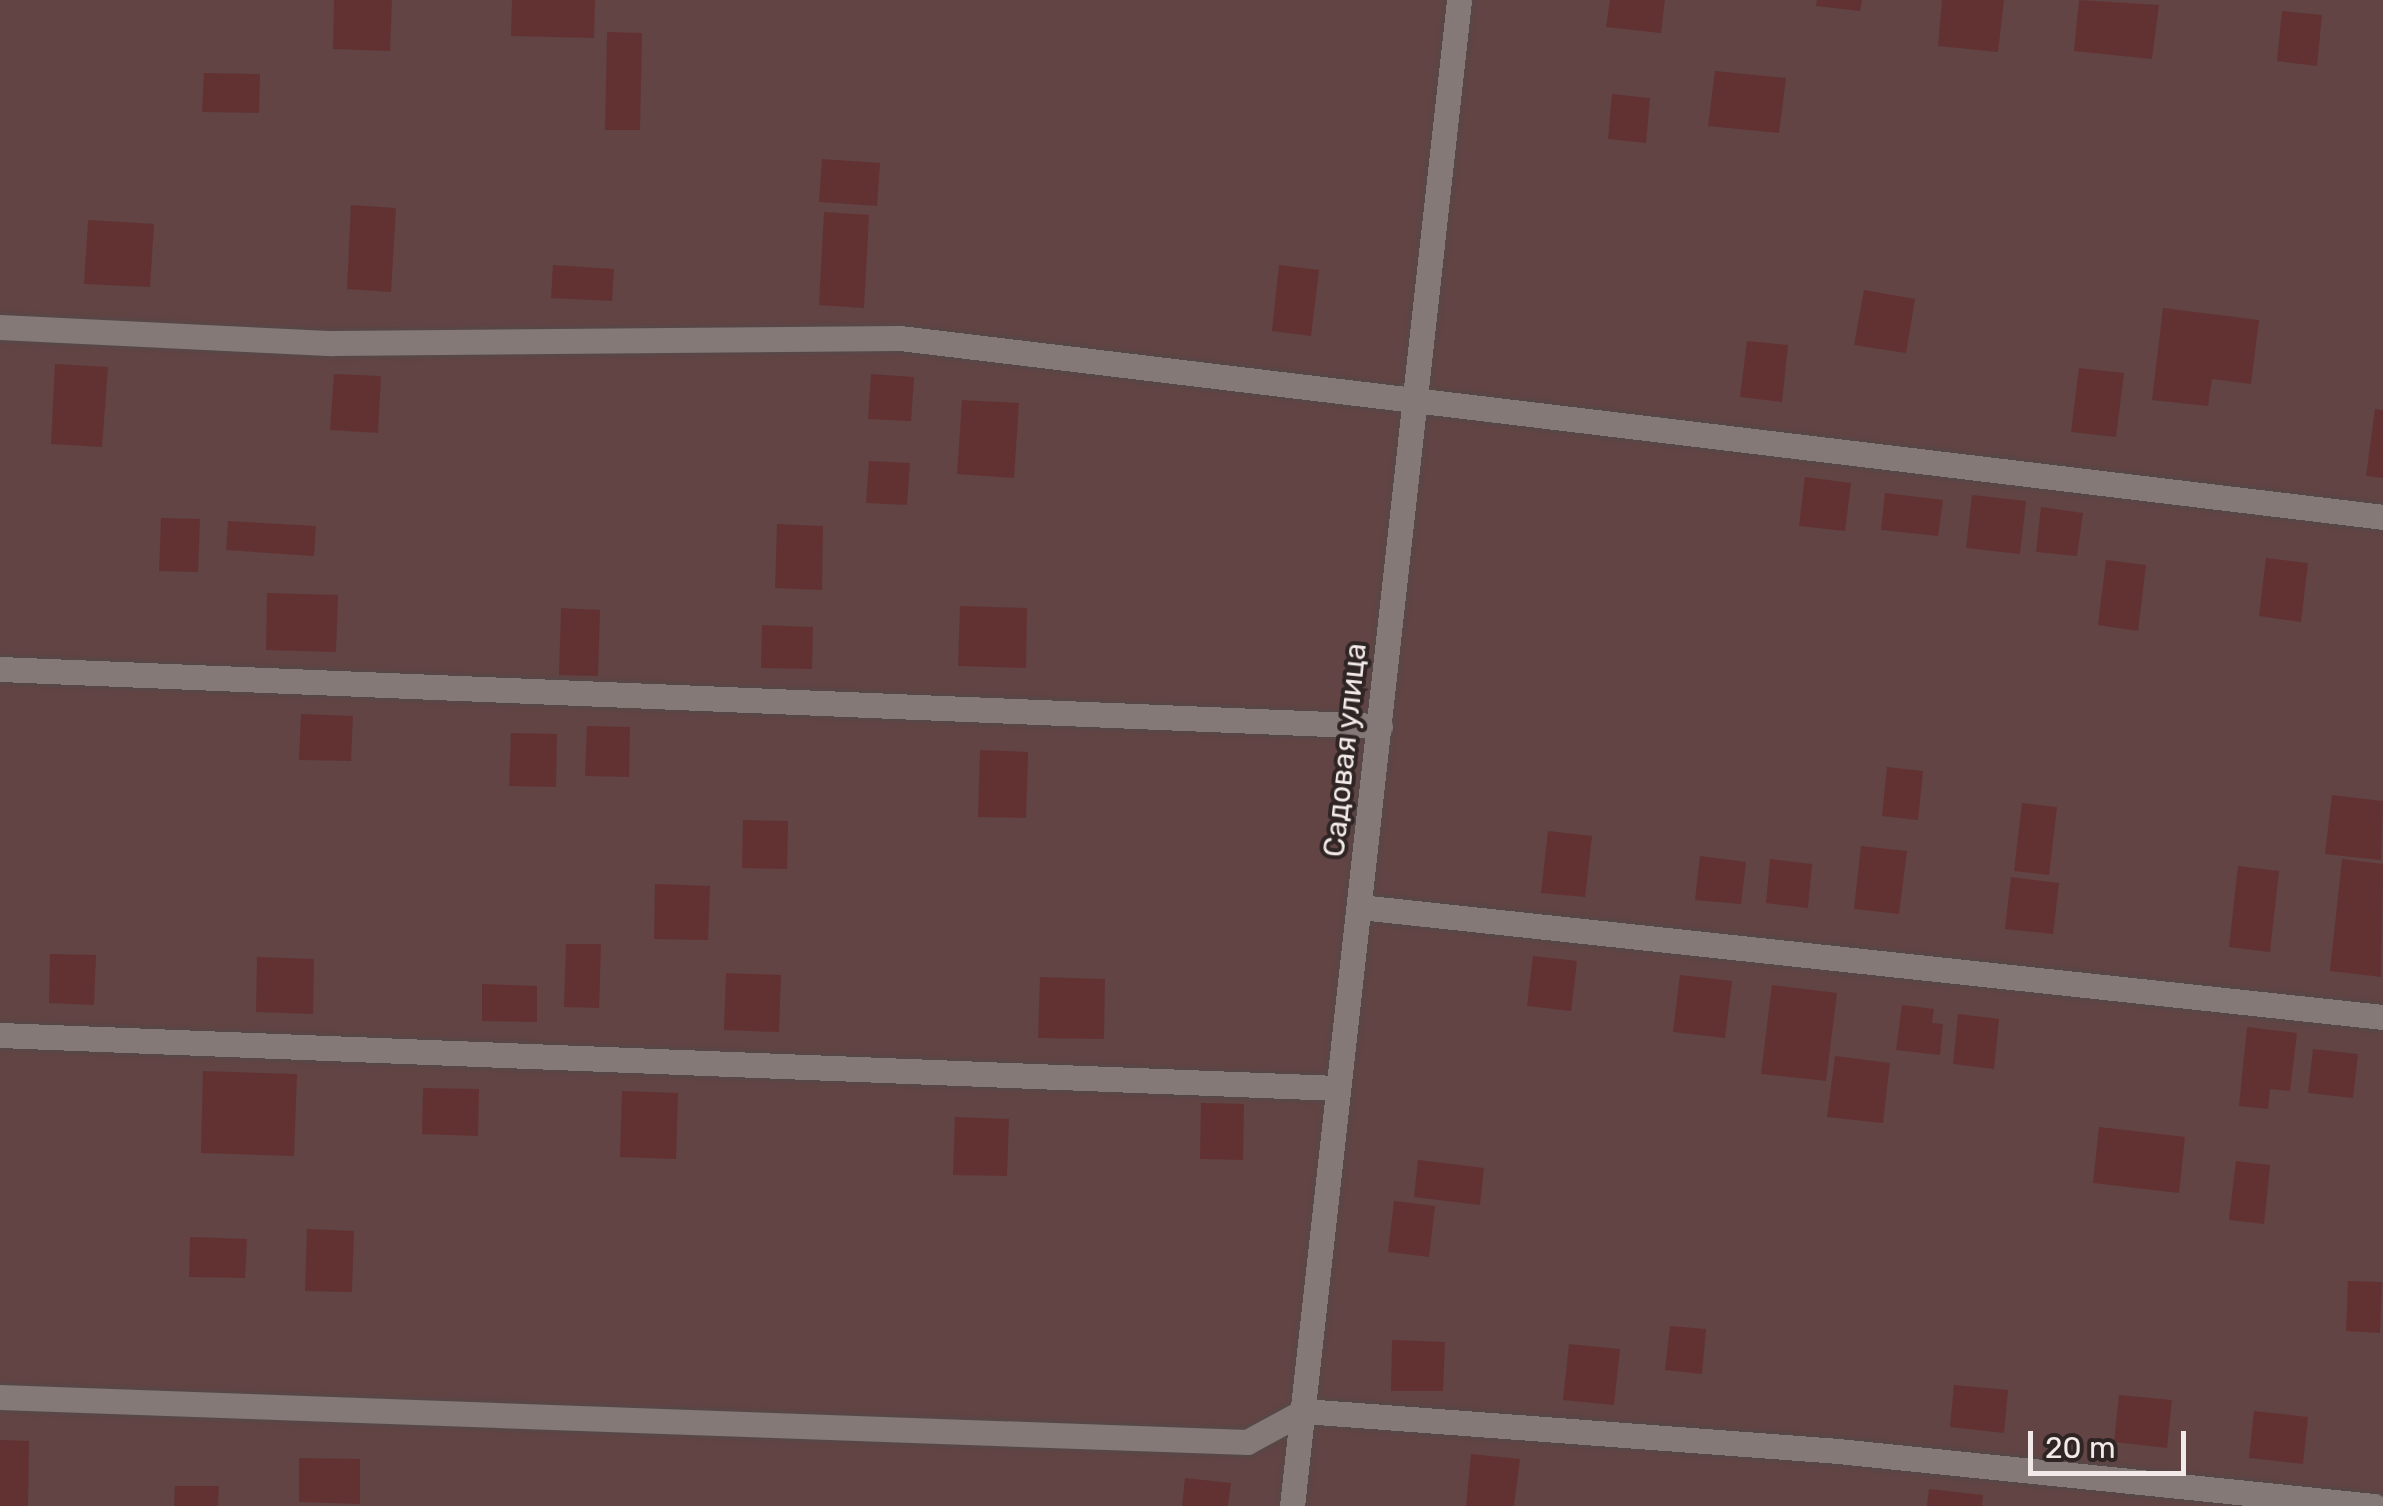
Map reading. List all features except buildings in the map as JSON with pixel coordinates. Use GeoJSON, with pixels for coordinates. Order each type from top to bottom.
{"type":"FeatureCollection","features":[{"type":"Feature","properties":{"kind":"lane","name":"Садовая улица"},"geometry":{"type":"LineString","coordinates":[[1292,1506],[1459,0]]}},
{"type":"Feature","properties":{"kind":"lane"},"geometry":{"type":"LineString","coordinates":[[0,327],[332,343],[900,338],[2383,517]]}},
{"type":"Feature","properties":{"kind":"lane"},"geometry":{"type":"LineString","coordinates":[[0,669],[1380,726]]}},
{"type":"Feature","properties":{"kind":"lane"},"geometry":{"type":"LineString","coordinates":[[1360,907],[2383,1017]]}},
{"type":"Feature","properties":{"kind":"lane"},"geometry":{"type":"LineString","coordinates":[[0,1035],[1338,1088]]}},
{"type":"Feature","properties":{"kind":"lane"},"geometry":{"type":"LineString","coordinates":[[0,1397],[1247,1442],[1304,1412],[1838,1452],[2374,1506]]}},
{"type":"Feature","properties":{"kind":"shaded area"},"geometry":{"type":"Polygon","coordinates":[[[0,0],[2383,0],[2383,1506],[0,1506],[0,0]]]}}]}
